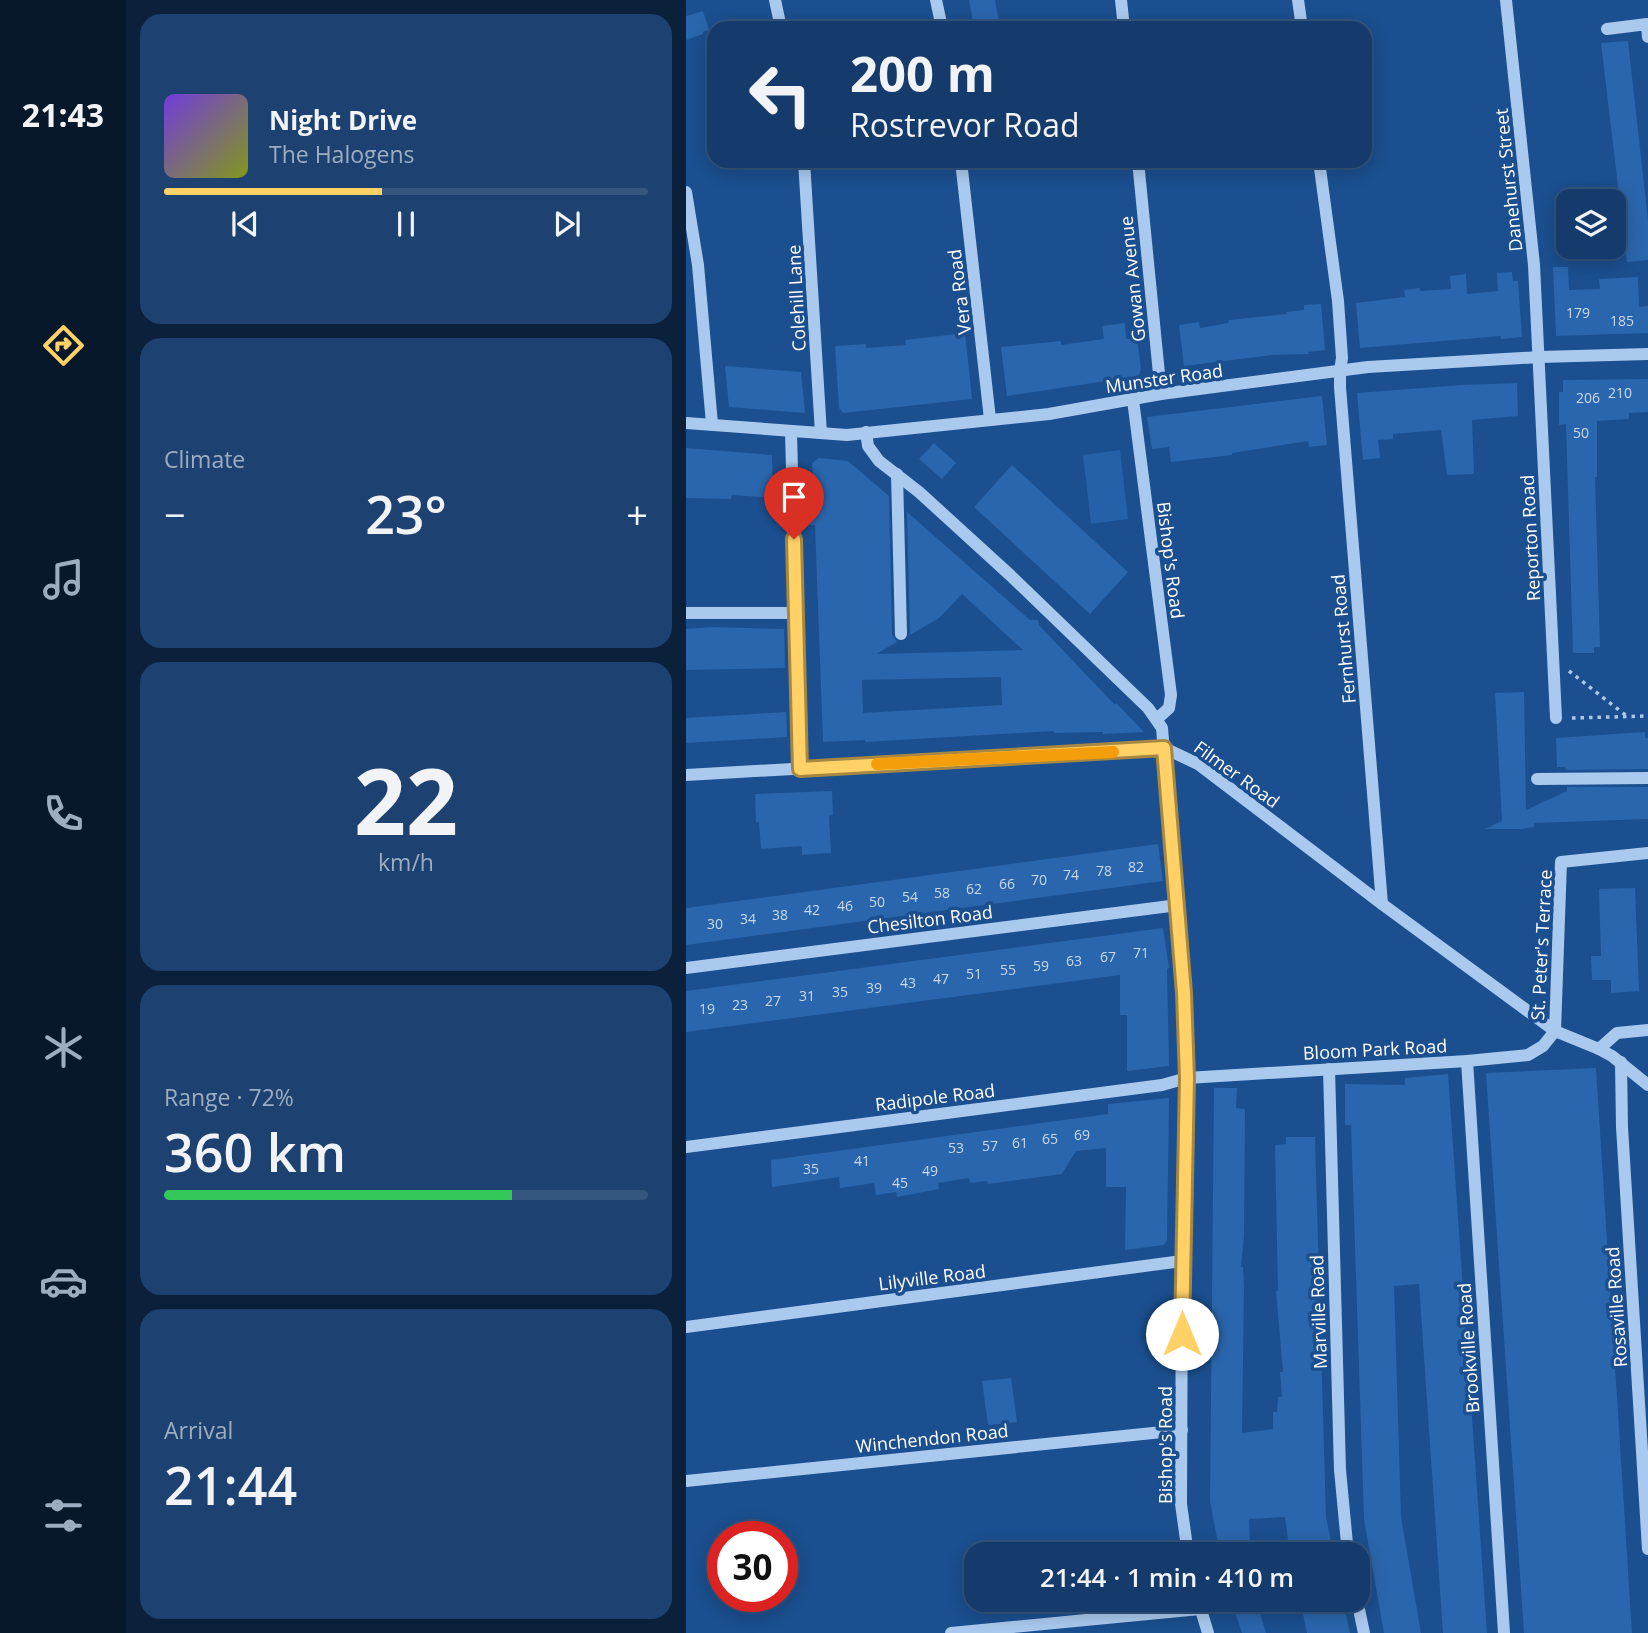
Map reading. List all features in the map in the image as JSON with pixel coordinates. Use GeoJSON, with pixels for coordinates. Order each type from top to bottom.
{"type":"FeatureCollection","features":[{"type":"Feature","properties":{"kind":"street"},"geometry":{"type":"LineString","coordinates":[[775,0],[780,21]]}},
{"type":"Feature","properties":{"kind":"street"},"geometry":{"type":"LineString","coordinates":[[936,0],[940,21]]}},
{"type":"Feature","properties":{"kind":"street"},"geometry":{"type":"LineString","coordinates":[[1121,0],[1123,21]]}},
{"type":"Feature","properties":{"kind":"street"},"geometry":{"type":"LineString","coordinates":[[1298,0],[1300,21]]}},
{"type":"Feature","properties":{"kind":"street","name":"Danehurst Street"},"geometry":{"type":"LineString","coordinates":[[1506,0],[1534,265],[1540,357]]}},
{"type":"Feature","properties":{"kind":"street"},"geometry":{"type":"LineString","coordinates":[[1607,29],[1647,24],[1648,37]]}},
{"type":"Feature","properties":{"kind":"street","name":"Colehill Lane"},"geometry":{"type":"LineString","coordinates":[[804,168],[821,433]]}},
{"type":"Feature","properties":{"kind":"street","name":"Vera Road"},"geometry":{"type":"LineString","coordinates":[[962,168],[990,419]]}},
{"type":"Feature","properties":{"kind":"street","name":"Gowan Avenue"},"geometry":{"type":"LineString","coordinates":[[1139,168],[1161,394]]}},
{"type":"Feature","properties":{"kind":"street","name":"Fernhurst Road"},"geometry":{"type":"LineString","coordinates":[[1320,168],[1338,301],[1342,358],[1340,370],[1382,904]]}},
{"type":"Feature","properties":{"kind":"street"},"geometry":{"type":"LineString","coordinates":[[686,192],[698,265],[712,424]]}},
{"type":"Feature","properties":{"kind":"street","name":"Munster Road"},"geometry":{"type":"LineString","coordinates":[[686,423],[846,435],[1049,414],[1161,394],[1314,376],[1340,370],[1540,357],[1648,354]]}},
{"type":"Feature","properties":{"kind":"street","name":"Reporton Road"},"geometry":{"type":"LineString","coordinates":[[1540,357],[1556,718]]}},
{"type":"Feature","properties":{"kind":"street","name":"Bishop's Road"},"geometry":{"type":"LineString","coordinates":[[1133,400],[1147,469],[1171,695],[1169,708],[1157,719]]}},
{"type":"Feature","properties":{"kind":"street"},"geometry":{"type":"LineString","coordinates":[[791,432],[800,769]]}},
{"type":"Feature","properties":{"kind":"street"},"geometry":{"type":"LineString","coordinates":[[866,432],[868,446],[873,455],[1010,575],[1157,719]]}},
{"type":"Feature","properties":{"kind":"street"},"geometry":{"type":"LineString","coordinates":[[897,474],[901,634]]}},
{"type":"Feature","properties":{"kind":"street"},"geometry":{"type":"LineString","coordinates":[[686,613],[797,613]]}},
{"type":"Feature","properties":{"kind":"street","name":"Filmer Road"},"geometry":{"type":"LineString","coordinates":[[1157,719],[1162,729],[1164,748],[1198,764],[1555,1031],[1599,1049],[1648,1085]]}},
{"type":"Feature","properties":{"kind":"street"},"geometry":{"type":"LineString","coordinates":[[686,775],[1164,748]]}},
{"type":"Feature","properties":{"kind":"street","name":"Bishop's Road"},"geometry":{"type":"LineString","coordinates":[[1164,748],[1178,905],[1187,1078],[1182,1261],[1181,1504],[1186,1542]]}},
{"type":"Feature","properties":{"kind":"street"},"geometry":{"type":"LineString","coordinates":[[1537,779],[1648,778]]}},
{"type":"Feature","properties":{"kind":"street","name":"St. Peter's Terrace"},"geometry":{"type":"LineString","coordinates":[[1555,1031],[1561,862],[1648,853]]}},
{"type":"Feature","properties":{"kind":"street","name":"Chesilton Road"},"geometry":{"type":"LineString","coordinates":[[686,968],[1178,905]]}},
{"type":"Feature","properties":{"kind":"street"},"geometry":{"type":"LineString","coordinates":[[1599,1049],[1617,1033],[1648,1030]]}},
{"type":"Feature","properties":{"kind":"street","name":"Bloom Park Road"},"geometry":{"type":"LineString","coordinates":[[1187,1078],[1528,1055],[1543,1046],[1555,1031]]}},
{"type":"Feature","properties":{"kind":"street","name":"Brookville Road"},"geometry":{"type":"LineString","coordinates":[[1467,1061],[1504,1633]]}},
{"type":"Feature","properties":{"kind":"street","name":"Rosaville Road"},"geometry":{"type":"LineString","coordinates":[[1620,1062],[1648,1549]]}},
{"type":"Feature","properties":{"kind":"street","name":"Marville Road"},"geometry":{"type":"LineString","coordinates":[[1329,1069],[1340,1457],[1347,1542]]}},
{"type":"Feature","properties":{"kind":"street","name":"Radipole Road"},"geometry":{"type":"LineString","coordinates":[[686,1147],[1162,1085],[1187,1078]]}},
{"type":"Feature","properties":{"kind":"street","name":"Lilyville Road"},"geometry":{"type":"LineString","coordinates":[[686,1327],[1182,1261]]}},
{"type":"Feature","properties":{"kind":"street","name":"Winchendon Road"},"geometry":{"type":"LineString","coordinates":[[686,1481],[1182,1430]]}},
{"type":"Feature","properties":{"kind":"street"},"geometry":{"type":"LineString","coordinates":[[951,1633],[1131,1612]]}},
{"type":"Feature","properties":{"kind":"street"},"geometry":{"type":"LineString","coordinates":[[1201,1612],[1208,1633]]}},
{"type":"Feature","properties":{"kind":"street"},"geometry":{"type":"LineString","coordinates":[[1360,1612],[1364,1633]]}},
{"type":"Feature","properties":{"kind":"path"},"geometry":{"type":"LineString","coordinates":[[1553,659],[1628,717]]}},
{"type":"Feature","properties":{"kind":"path"},"geometry":{"type":"LineString","coordinates":[[1556,718],[1648,716]]}},
{"type":"Feature","properties":{"kind":"shaded area"},"geometry":{"type":"Polygon","coordinates":[[[1120,450],[1128,519],[1091,524],[1083,455],[1120,450]]]}},
{"type":"Feature","properties":{"kind":"building"},"geometry":{"type":"Polygon","coordinates":[[[969,0],[995,0],[999,21],[973,21],[969,0]]]}},
{"type":"Feature","properties":{"kind":"building"},"geometry":{"type":"Polygon","coordinates":[[[703,11],[707,31],[686,40],[686,16],[703,11]]]}},
{"type":"Feature","properties":{"kind":"building"},"geometry":{"type":"Polygon","coordinates":[[[1628,41],[1648,220],[1648,260],[1627,262],[1626,189],[1618,189],[1601,43],[1628,41]]]}},
{"type":"Feature","properties":{"kind":"building"},"geometry":{"type":"Polygon","coordinates":[[[1553,267],[1568,267],[1569,290],[1600,289],[1599,279],[1638,277],[1639,307],[1648,306],[1648,333],[1556,336],[1553,267]]]}},
{"type":"Feature","properties":{"kind":"building"},"geometry":{"type":"Polygon","coordinates":[[[1512,272],[1513,281],[1518,281],[1522,337],[1501,339],[1501,336],[1360,348],[1356,303],[1405,297],[1404,290],[1451,289],[1450,276],[1466,274],[1467,294],[1498,291],[1497,273],[1512,272]]]}},
{"type":"Feature","properties":{"kind":"building"},"geometry":{"type":"Polygon","coordinates":[[[1321,304],[1325,350],[1308,352],[1309,354],[1272,355],[1184,366],[1179,325],[1199,322],[1200,328],[1228,323],[1229,320],[1287,314],[1286,312],[1304,310],[1304,305],[1321,304]]]}},
{"type":"Feature","properties":{"kind":"building"},"geometry":{"type":"Polygon","coordinates":[[[1125,323],[1126,339],[1137,338],[1141,370],[1138,376],[1007,396],[1001,347],[1061,341],[1061,345],[1104,339],[1102,326],[1125,323]]]}},
{"type":"Feature","properties":{"kind":"building"},"geometry":{"type":"Polygon","coordinates":[[[965,333],[972,399],[843,413],[839,408],[835,346],[866,344],[866,348],[906,345],[905,340],[965,333]]]}},
{"type":"Feature","properties":{"kind":"building"},"geometry":{"type":"Polygon","coordinates":[[[725,366],[801,372],[805,413],[729,407],[725,366]]]}},
{"type":"Feature","properties":{"kind":"building"},"geometry":{"type":"Polygon","coordinates":[[[1648,379],[1648,412],[1629,413],[1629,419],[1597,421],[1595,477],[1600,647],[1594,647],[1594,653],[1573,653],[1566,424],[1559,425],[1559,392],[1563,392],[1563,380],[1648,379]]]}},
{"type":"Feature","properties":{"kind":"building"},"geometry":{"type":"Polygon","coordinates":[[[1517,383],[1518,416],[1472,420],[1474,474],[1447,475],[1441,430],[1393,434],[1393,439],[1378,440],[1380,458],[1363,460],[1357,393],[1517,383]]]}},
{"type":"Feature","properties":{"kind":"building"},"geometry":{"type":"Polygon","coordinates":[[[1322,396],[1327,445],[1309,447],[1308,441],[1232,455],[1171,462],[1169,447],[1152,449],[1147,417],[1322,396]]]}},
{"type":"Feature","properties":{"kind":"building"},"geometry":{"type":"Polygon","coordinates":[[[934,443],[956,463],[942,479],[919,459],[934,443]]]}},
{"type":"Feature","properties":{"kind":"building"},"geometry":{"type":"Polygon","coordinates":[[[686,448],[772,455],[773,498],[732,495],[731,499],[686,498],[686,448]]]}},
{"type":"Feature","properties":{"kind":"building"},"geometry":{"type":"Polygon","coordinates":[[[818,458],[848,461],[889,496],[892,634],[897,642],[876,654],[1023,650],[962,594],[939,618],[910,635],[907,512],[1030,620],[1038,620],[1039,625],[1056,643],[1144,732],[1103,734],[1053,731],[823,742],[815,525],[809,525],[808,477],[813,477],[812,464],[818,458]],[[1001,677],[862,680],[863,713],[1002,705],[1001,677]]]}},
{"type":"Feature","properties":{"kind":"building"},"geometry":{"type":"Polygon","coordinates":[[[1012,465],[1128,572],[1090,614],[974,507],[1012,465]]]}},
{"type":"Feature","properties":{"kind":"building"},"geometry":{"type":"Polygon","coordinates":[[[686,629],[784,629],[785,668],[686,670],[686,629]]]}},
{"type":"Feature","properties":{"kind":"building"},"geometry":{"type":"Polygon","coordinates":[[[1524,692],[1526,810],[1567,791],[1567,787],[1648,787],[1648,819],[1534,823],[1534,827],[1522,829],[1485,829],[1502,821],[1495,693],[1524,692]]]}},
{"type":"Feature","properties":{"kind":"building"},"geometry":{"type":"Polygon","coordinates":[[[786,712],[787,737],[686,743],[686,718],[786,712]]]}},
{"type":"Feature","properties":{"kind":"building"},"geometry":{"type":"Polygon","coordinates":[[[1645,732],[1645,738],[1648,738],[1648,769],[1566,770],[1565,767],[1557,767],[1556,738],[1645,732]]]}},
{"type":"Feature","properties":{"kind":"building"},"geometry":{"type":"Polygon","coordinates":[[[832,791],[833,815],[829,816],[831,853],[802,855],[802,846],[761,849],[755,794],[832,791]]]}},
{"type":"Feature","properties":{"kind":"building"},"geometry":{"type":"Polygon","coordinates":[[[1158,844],[1163,881],[686,945],[686,908],[1158,844]]]}},
{"type":"Feature","properties":{"kind":"building"},"geometry":{"type":"Polygon","coordinates":[[[1635,888],[1639,991],[1611,993],[1611,980],[1592,980],[1591,956],[1601,956],[1599,889],[1635,888]]]}},
{"type":"Feature","properties":{"kind":"building"},"geometry":{"type":"Polygon","coordinates":[[[1163,928],[1169,968],[1169,1066],[1127,1071],[1127,1015],[1120,1015],[1120,975],[686,1032],[686,991],[1163,928]]]}},
{"type":"Feature","properties":{"kind":"building"},"geometry":{"type":"Polygon","coordinates":[[[1596,1068],[1632,1633],[1524,1633],[1486,1073],[1596,1068]]]}},
{"type":"Feature","properties":{"kind":"building"},"geometry":{"type":"Polygon","coordinates":[[[1448,1074],[1487,1633],[1443,1633],[1419,1284],[1394,1286],[1401,1517],[1421,1633],[1384,1633],[1364,1519],[1351,1125],[1345,1125],[1345,1084],[1405,1085],[1405,1078],[1448,1074]]]}},
{"type":"Feature","properties":{"kind":"building"},"geometry":{"type":"Polygon","coordinates":[[[1214,1088],[1237,1088],[1236,1108],[1245,1109],[1244,1236],[1241,1267],[1244,1287],[1242,1433],[1273,1429],[1273,1412],[1277,1412],[1278,1397],[1282,1397],[1280,1372],[1283,1372],[1276,1291],[1275,1145],[1286,1144],[1286,1137],[1315,1137],[1326,1518],[1331,1542],[1288,1542],[1285,1517],[1249,1519],[1250,1542],[1218,1542],[1210,1501],[1214,1088]]]}},
{"type":"Feature","properties":{"kind":"building"},"geometry":{"type":"Polygon","coordinates":[[[1169,1098],[1167,1240],[1164,1245],[1125,1250],[1126,1187],[1106,1187],[1106,1148],[1076,1151],[1062,1174],[988,1184],[987,1181],[970,1183],[969,1178],[938,1183],[939,1189],[897,1197],[896,1192],[876,1195],[874,1183],[840,1188],[839,1177],[772,1187],[771,1160],[1108,1114],[1108,1104],[1169,1098]]]}},
{"type":"Feature","properties":{"kind":"building"},"geometry":{"type":"Polygon","coordinates":[[[1011,1378],[1017,1422],[988,1425],[982,1381],[1011,1378]]]}},
{"type":"Feature","properties":{"kind":"building"},"geometry":{"type":"Polygon","coordinates":[[[1235,1612],[1260,1612],[1266,1633],[1242,1633],[1235,1612]]]}},
{"type":"Feature","properties":{"kind":"building"},"geometry":{"type":"Polygon","coordinates":[[[1303,1612],[1346,1612],[1350,1633],[1307,1633],[1303,1612]]]}},
{"type":"Feature","properties":{"kind":"slow traffic"},"geometry":{"type":"LineString","coordinates":[[877,764],[1113,752]]}},
{"type":"Feature","properties":{"kind":"route"},"geometry":{"type":"LineString","coordinates":[[794,539],[800,769],[1164,748],[1184,993],[1187,1078],[1182,1334]]}}]}
